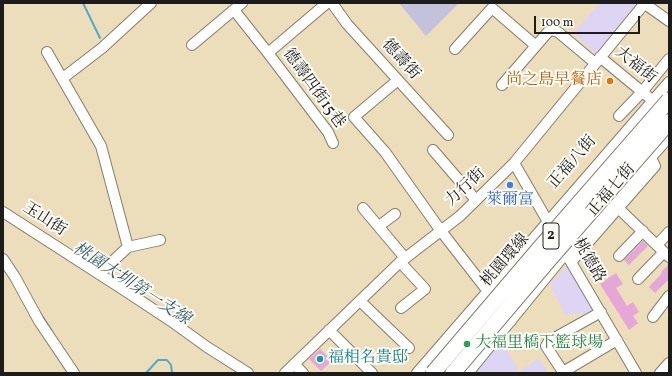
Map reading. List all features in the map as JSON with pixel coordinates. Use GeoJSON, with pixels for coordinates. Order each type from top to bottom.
{"type":"FeatureCollection","features":[{"type":"Feature","properties":{"kind":"highway","name":"桃園環線"},"geometry":{"type":"LineString","coordinates":[[433,373],[669,100]]}},
{"type":"Feature","properties":{"kind":"highway","name":"桃園環線"},"geometry":{"type":"LineString","coordinates":[[453,373],[669,122]]}},
{"type":"Feature","properties":{"kind":"street"},"geometry":{"type":"LineString","coordinates":[[63,78],[102,48],[150,3]]}},
{"type":"Feature","properties":{"kind":"street"},"geometry":{"type":"LineString","coordinates":[[192,45],[242,3]]}},
{"type":"Feature","properties":{"kind":"street"},"geometry":{"type":"LineString","coordinates":[[268,53],[327,3]]}},
{"type":"Feature","properties":{"kind":"street","name":"德壽街"},"geometry":{"type":"LineString","coordinates":[[332,3],[347,24],[448,135]]}},
{"type":"Feature","properties":{"kind":"street"},"geometry":{"type":"LineString","coordinates":[[645,3],[669,21]]}},
{"type":"Feature","properties":{"kind":"street","name":"力行街"},"geometry":{"type":"LineString","coordinates":[[285,373],[403,260],[460,216],[514,163],[645,3]]}},
{"type":"Feature","properties":{"kind":"street"},"geometry":{"type":"LineString","coordinates":[[455,49],[492,8],[536,46],[502,85]]}},
{"type":"Feature","properties":{"kind":"street","name":"德壽四街15巷"},"geometry":{"type":"LineString","coordinates":[[234,10],[328,132],[333,143]]}},
{"type":"Feature","properties":{"kind":"street","name":"大福街"},"geometry":{"type":"LineString","coordinates":[[536,46],[548,32],[552,30],[558,32],[642,92],[669,114]]}},
{"type":"Feature","properties":{"kind":"street"},"geometry":{"type":"LineString","coordinates":[[47,52],[101,146],[128,247]]}},
{"type":"Feature","properties":{"kind":"street"},"geometry":{"type":"LineString","coordinates":[[619,116],[642,92],[669,59]]}},
{"type":"Feature","properties":{"kind":"street"},"geometry":{"type":"LineString","coordinates":[[398,80],[354,117],[385,152],[441,231],[511,321]]}},
{"type":"Feature","properties":{"kind":"street"},"geometry":{"type":"LineString","coordinates":[[651,158],[624,134],[669,82]]}},
{"type":"Feature","properties":{"kind":"street","name":"正福八街"},"geometry":{"type":"LineString","coordinates":[[547,220],[621,131],[624,134]]}},
{"type":"Feature","properties":{"kind":"street"},"geometry":{"type":"LineString","coordinates":[[468,373],[511,321],[615,205],[669,137]]}},
{"type":"Feature","properties":{"kind":"street"},"geometry":{"type":"LineString","coordinates":[[433,150],[476,200]]}},
{"type":"Feature","properties":{"kind":"street","name":"桃德路"},"geometry":{"type":"LineString","coordinates":[[514,163],[636,373]]}},
{"type":"Feature","properties":{"kind":"street"},"geometry":{"type":"LineString","coordinates":[[615,205],[663,251]]}},
{"type":"Feature","properties":{"kind":"street"},"geometry":{"type":"LineString","coordinates":[[363,208],[379,226],[425,289],[401,308]]}},
{"type":"Feature","properties":{"kind":"street","name":"玉山街"},"geometry":{"type":"LineString","coordinates":[[3,212],[171,321],[207,348],[248,373]]}},
{"type":"Feature","properties":{"kind":"street"},"geometry":{"type":"LineString","coordinates":[[379,226],[395,214]]}},
{"type":"Feature","properties":{"kind":"street"},"geometry":{"type":"LineString","coordinates":[[417,373],[488,292],[547,220]]}},
{"type":"Feature","properties":{"kind":"street"},"geometry":{"type":"LineString","coordinates":[[619,256],[643,231]]}},
{"type":"Feature","properties":{"kind":"street"},"geometry":{"type":"LineString","coordinates":[[638,279],[663,251],[669,232]]}},
{"type":"Feature","properties":{"kind":"street"},"geometry":{"type":"LineString","coordinates":[[99,274],[128,247],[160,240]]}},
{"type":"Feature","properties":{"kind":"street"},"geometry":{"type":"LineString","coordinates":[[3,259],[15,277],[39,321],[74,373]]}},
{"type":"Feature","properties":{"kind":"street"},"geometry":{"type":"LineString","coordinates":[[653,317],[669,296]]}},
{"type":"Feature","properties":{"kind":"street"},"geometry":{"type":"LineString","coordinates":[[360,301],[409,348]]}},
{"type":"Feature","properties":{"kind":"street"},"geometry":{"type":"LineString","coordinates":[[601,312],[549,341],[546,346],[563,372],[617,340]]}},
{"type":"Feature","properties":{"kind":"street"},"geometry":{"type":"LineString","coordinates":[[329,330],[372,373]]}},
{"type":"Feature","properties":{"kind":"street"},"geometry":{"type":"LineString","coordinates":[[660,373],[669,363]]}},
{"type":"Feature","properties":{"kind":"street"},"geometry":{"type":"LineString","coordinates":[[294,364],[303,373]]}},
{"type":"Feature","properties":{"kind":"shaded area"},"geometry":{"type":"Polygon","coordinates":[[[399,3],[459,3],[426,36],[399,3]]]}},
{"type":"Feature","properties":{"kind":"shaded area"},"geometry":{"type":"Polygon","coordinates":[[[600,3],[642,3],[597,55],[573,33],[600,3]]]}},
{"type":"Feature","properties":{"kind":"shaded area"},"geometry":{"type":"Polygon","coordinates":[[[571,262],[594,309],[587,313],[565,315],[550,284],[571,262]]]}},
{"type":"Feature","properties":{"kind":"shaded area"},"geometry":{"type":"Polygon","coordinates":[[[502,340],[519,372],[539,358],[548,373],[471,373],[502,340]]]}},
{"type":"Feature","properties":{"kind":"building"},"geometry":{"type":"Polygon","coordinates":[[[643,241],[648,246],[629,265],[624,260],[643,241]]]}},
{"type":"Feature","properties":{"kind":"building"},"geometry":{"type":"Polygon","coordinates":[[[669,264],[669,279],[655,293],[649,287],[669,264]]]}},
{"type":"Feature","properties":{"kind":"building"},"geometry":{"type":"Polygon","coordinates":[[[616,273],[623,284],[616,288],[627,306],[633,302],[639,312],[633,316],[638,323],[629,330],[600,284],[616,273]]]}},
{"type":"Feature","properties":{"kind":"building","name":"福相名貴邸"},"geometry":{"type":"Polygon","coordinates":[[[320,349],[332,361],[321,371],[309,359],[320,349]]]}},
{"type":"Feature","properties":{"kind":"waterway"},"geometry":{"type":"LineString","coordinates":[[83,3],[100,38]]}},
{"type":"Feature","properties":{"kind":"waterway"},"geometry":{"type":"LineString","coordinates":[[37,308],[52,331]]}},
{"type":"Feature","properties":{"kind":"waterway"},"geometry":{"type":"LineString","coordinates":[[146,373],[158,360],[167,360],[171,365],[172,373]]}},
{"type":"Feature","properties":{"kind":"place","name":"尚之島早餐店"},"geometry":{"type":"Point","coordinates":[610,81]}},
{"type":"Feature","properties":{"kind":"place","name":"萊爾富"},"geometry":{"type":"Point","coordinates":[510,185]}},
{"type":"Feature","properties":{"kind":"place","name":"大福里橋下籃球場"},"geometry":{"type":"Point","coordinates":[467,344]}},
{"type":"Feature","properties":{"kind":"place","name":"福相名貴邸"},"geometry":{"type":"Point","coordinates":[320,359]}},
{"type":"Feature","properties":{"kind":"water label","name":"桃園大圳第一支線"},"geometry":{"type":"Point","coordinates":[131,285]}}]}
